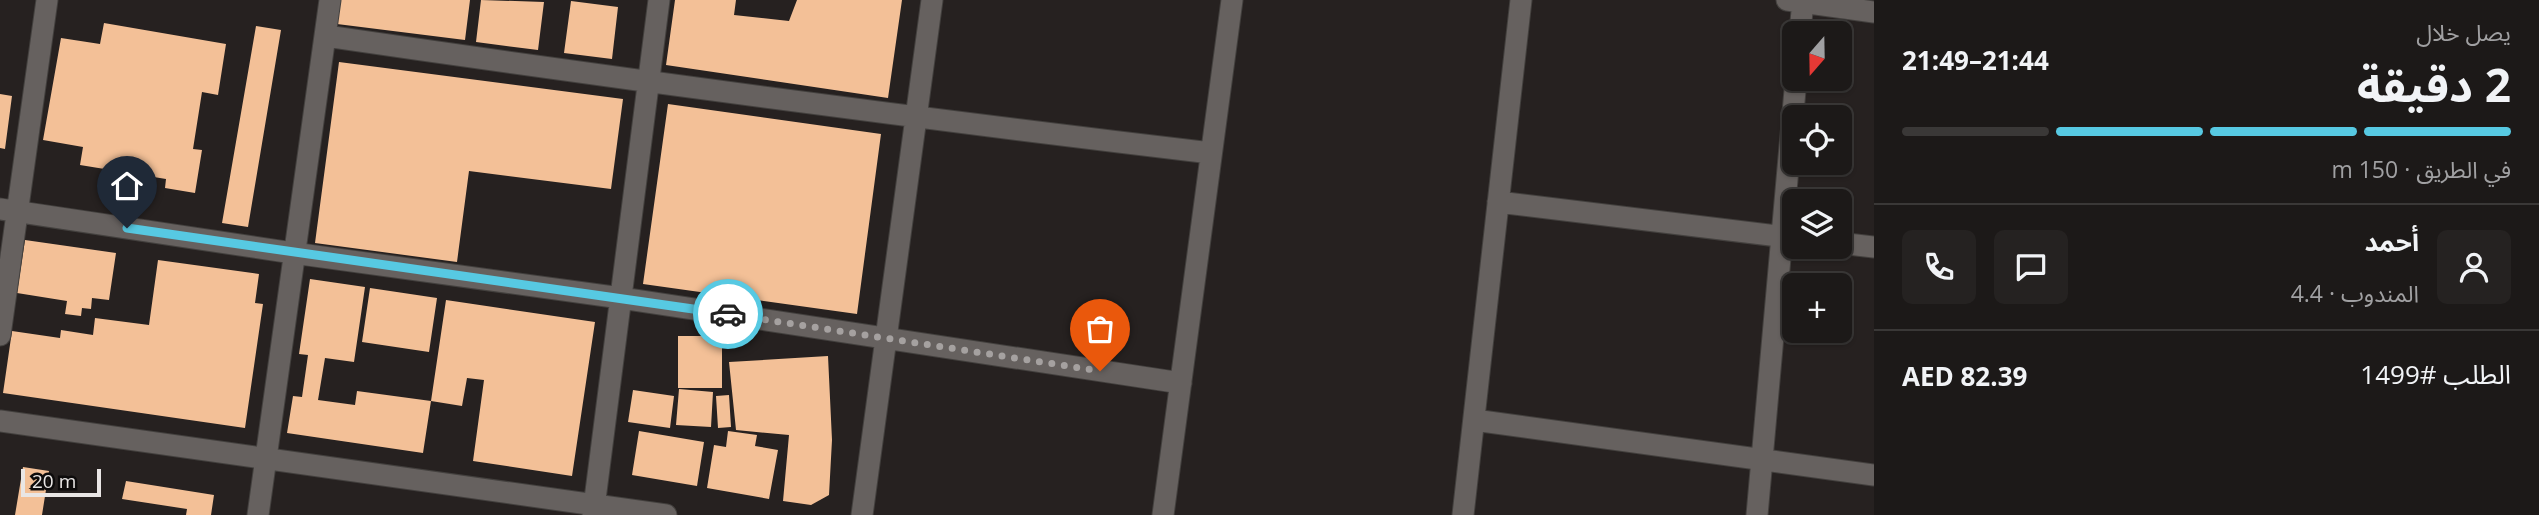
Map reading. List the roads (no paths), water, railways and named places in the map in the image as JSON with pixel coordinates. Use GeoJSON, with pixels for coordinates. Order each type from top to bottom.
{"type":"FeatureCollection","features":[{"type":"Feature","properties":{"kind":"street"},"geometry":{"type":"LineString","coordinates":[[0,335],[8,210],[47,0]]}},
{"type":"Feature","properties":{"kind":"street"},"geometry":{"type":"LineString","coordinates":[[258,515],[330,0]]}},
{"type":"Feature","properties":{"kind":"street"},"geometry":{"type":"LineString","coordinates":[[593,509],[659,0]]}},
{"type":"Feature","properties":{"kind":"street"},"geometry":{"type":"LineString","coordinates":[[862,515],[932,0]]}},
{"type":"Feature","properties":{"kind":"street"},"geometry":{"type":"LineString","coordinates":[[1163,515],[1232,0]]}},
{"type":"Feature","properties":{"kind":"street"},"geometry":{"type":"LineString","coordinates":[[1463,515],[1521,0]]}},
{"type":"Feature","properties":{"kind":"street"},"geometry":{"type":"LineString","coordinates":[[1799,21],[1798,1],[1874,12]]}},
{"type":"Feature","properties":{"kind":"street"},"geometry":{"type":"LineString","coordinates":[[326,36],[648,83],[1211,153]]}},
{"type":"Feature","properties":{"kind":"street"},"geometry":{"type":"LineString","coordinates":[[1790,189],[1795,91]]}},
{"type":"Feature","properties":{"kind":"street"},"geometry":{"type":"LineString","coordinates":[[1498,202],[1782,236]]}},
{"type":"Feature","properties":{"kind":"street"},"geometry":{"type":"LineString","coordinates":[[8,210],[293,254],[621,298],[1181,383]]}},
{"type":"Feature","properties":{"kind":"street"},"geometry":{"type":"LineString","coordinates":[[1852,244],[1874,247]]}},
{"type":"Feature","properties":{"kind":"street"},"geometry":{"type":"LineString","coordinates":[[1757,515],[1785,259]]}},
{"type":"Feature","properties":{"kind":"street"},"geometry":{"type":"LineString","coordinates":[[0,421],[266,458],[593,509],[666,515]]}},
{"type":"Feature","properties":{"kind":"street"},"geometry":{"type":"LineString","coordinates":[[1474,421],[1874,475]]}}]}
